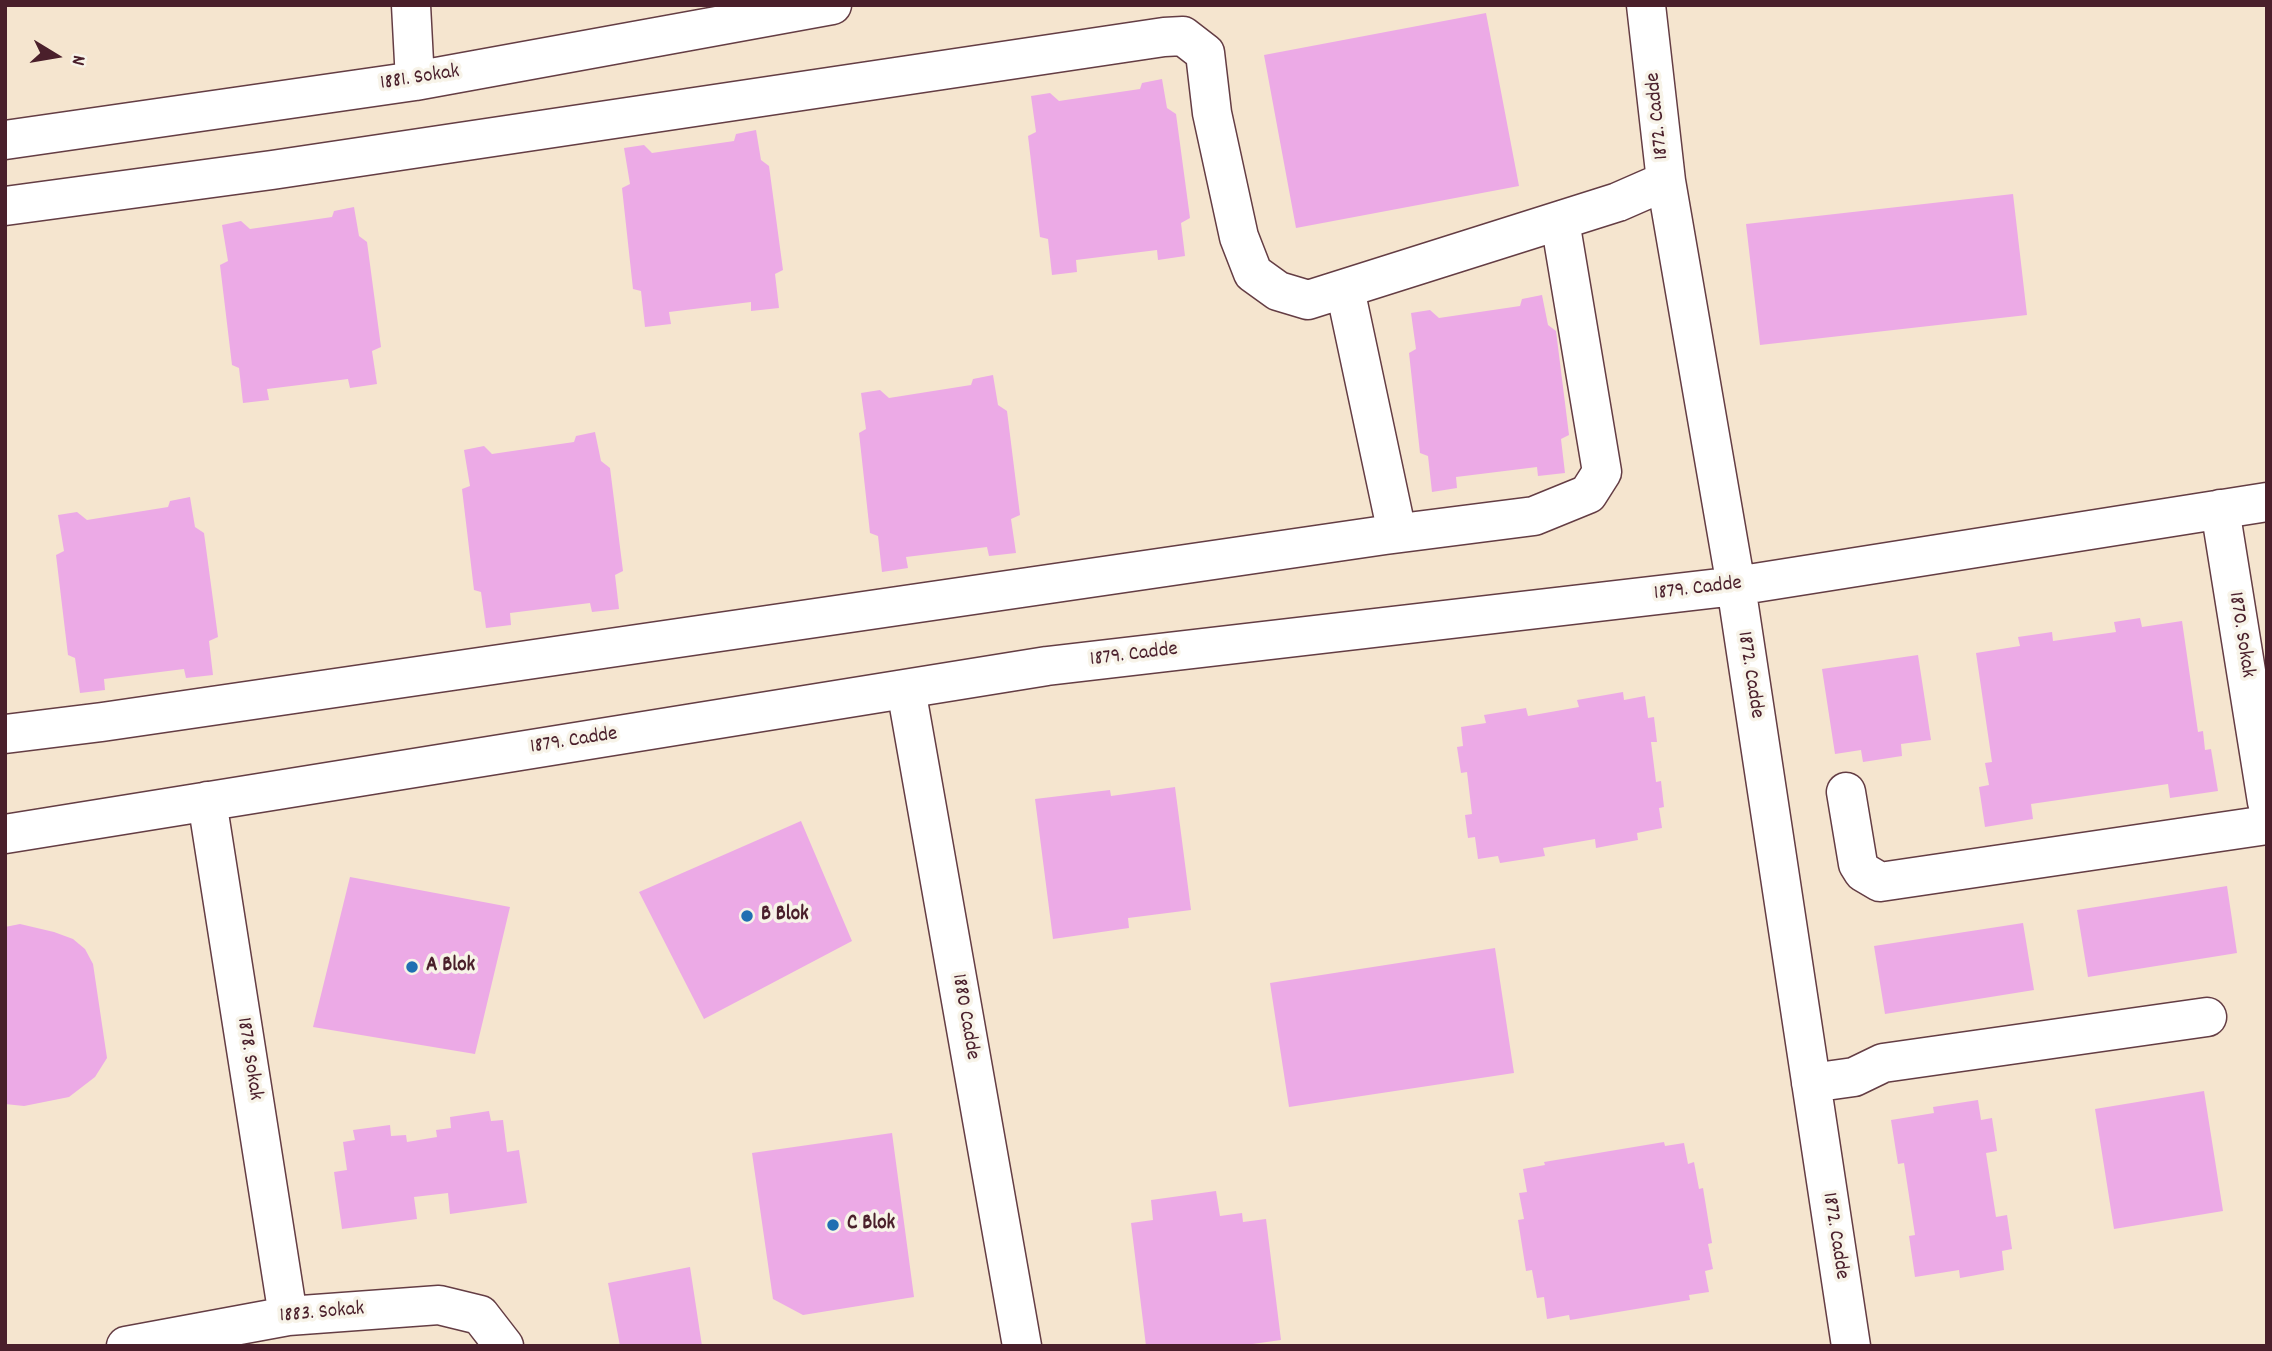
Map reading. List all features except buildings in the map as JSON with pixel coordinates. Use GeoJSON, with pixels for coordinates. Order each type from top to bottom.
{"type":"FeatureCollection","features":[{"type":"Feature","properties":{"kind":"street"},"geometry":{"type":"LineString","coordinates":[[411,5],[415,81]]}},
{"type":"Feature","properties":{"kind":"street","name":"1881. Sokak"},"geometry":{"type":"LineString","coordinates":[[5,140],[415,81],[832,5]]}},
{"type":"Feature","properties":{"kind":"street","name":"1872. Cadde"},"geometry":{"type":"LineString","coordinates":[[1646,5],[1666,181],[1736,586],[1851,1346]]}},
{"type":"Feature","properties":{"kind":"street"},"geometry":{"type":"LineString","coordinates":[[5,206],[258,172],[1183,36],[1205,53],[1212,113],[1236,225],[1253,273],[1278,291],[1308,300],[1618,202],[1666,181]]}},
{"type":"Feature","properties":{"kind":"street"},"geometry":{"type":"LineString","coordinates":[[5,734],[1397,533],[1534,516],[1588,494],[1602,472],[1560,221]]}},
{"type":"Feature","properties":{"kind":"street"},"geometry":{"type":"LineString","coordinates":[[1345,289],[1397,533]]}},
{"type":"Feature","properties":{"kind":"street","name":"1879. Cadde"},"geometry":{"type":"LineString","coordinates":[[5,834],[1047,666],[1736,586],[2267,502]]}},
{"type":"Feature","properties":{"kind":"street","name":"1870. Sokak"},"geometry":{"type":"LineString","coordinates":[[2220,509],[2267,802]]}},
{"type":"Feature","properties":{"kind":"street","name":"1880 Cadde"},"geometry":{"type":"LineString","coordinates":[[906,689],[1021,1346]]}},
{"type":"Feature","properties":{"kind":"street"},"geometry":{"type":"LineString","coordinates":[[1846,792],[1858,864],[1871,878],[1880,882],[2267,825]]}},
{"type":"Feature","properties":{"kind":"street","name":"1878. Sokak"},"geometry":{"type":"LineString","coordinates":[[207,801],[288,1316]]}},
{"type":"Feature","properties":{"kind":"street"},"geometry":{"type":"LineString","coordinates":[[1811,1083],[1854,1077],[1883,1063],[2207,1017]]}},
{"type":"Feature","properties":{"kind":"street","name":"1883. Sokak"},"geometry":{"type":"LineString","coordinates":[[126,1346],[288,1316],[439,1305],[480,1315],[504,1346]]}},
{"type":"Feature","properties":{"kind":"place","name":"B Blok"},"geometry":{"type":"Point","coordinates":[747,916]}},
{"type":"Feature","properties":{"kind":"place","name":"A Blok"},"geometry":{"type":"Point","coordinates":[412,967]}},
{"type":"Feature","properties":{"kind":"place","name":"C Blok"},"geometry":{"type":"Point","coordinates":[833,1225]}}]}
